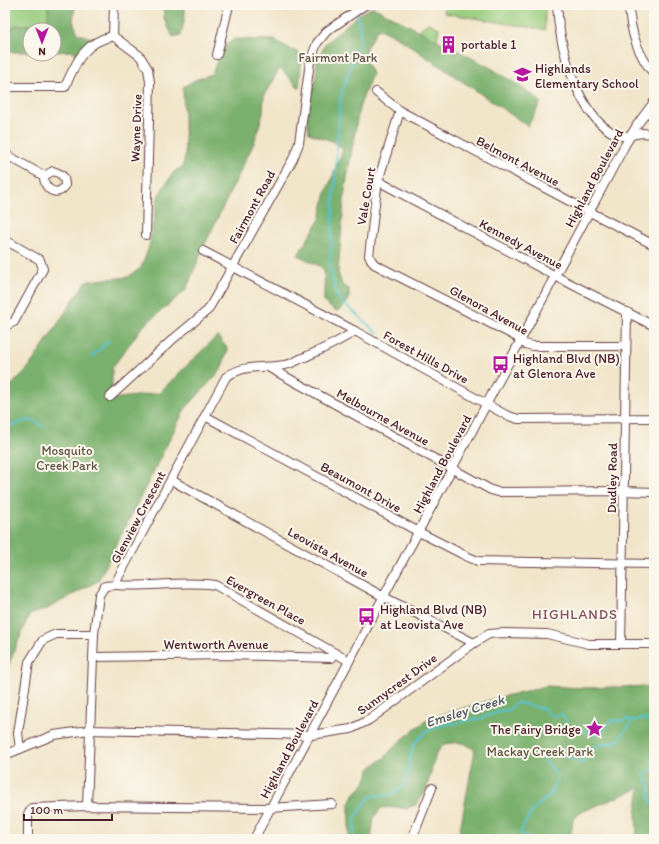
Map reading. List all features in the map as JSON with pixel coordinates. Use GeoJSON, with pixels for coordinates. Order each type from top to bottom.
{"type":"FeatureCollection","features":[{"type":"Feature","properties":{"kind":"street"},"geometry":{"type":"LineString","coordinates":[[5,87],[65,87],[76,62],[88,48],[103,38],[114,36],[114,5]]}},
{"type":"Feature","properties":{"kind":"street"},"geometry":{"type":"LineString","coordinates":[[216,55],[228,5]]}},
{"type":"Feature","properties":{"kind":"street"},"geometry":{"type":"LineString","coordinates":[[557,5],[562,48],[574,82],[594,117],[601,125],[619,136],[642,133],[654,134]]}},
{"type":"Feature","properties":{"kind":"street"},"geometry":{"type":"LineString","coordinates":[[629,5],[633,35],[642,58],[654,74]]}},
{"type":"Feature","properties":{"kind":"street","name":"Fairmont Road"},"geometry":{"type":"LineString","coordinates":[[110,397],[172,340],[208,310],[293,159],[299,143],[310,62],[315,47],[327,31],[363,7]]}},
{"type":"Feature","properties":{"kind":"street","name":"Wayne Drive"},"geometry":{"type":"LineString","coordinates":[[114,36],[140,56],[148,69],[150,82],[146,235]]}},
{"type":"Feature","properties":{"kind":"street","name":"Belmont Avenue"},"geometry":{"type":"LineString","coordinates":[[376,92],[400,111],[590,212],[654,244]]}},
{"type":"Feature","properties":{"kind":"street","name":"Highland Boulevard"},"geometry":{"type":"LineString","coordinates":[[254,839],[453,470],[631,135],[654,102]]}},
{"type":"Feature","properties":{"kind":"street","name":"Vale Court"},"geometry":{"type":"LineString","coordinates":[[394,273],[374,264],[369,256],[378,181],[400,111]]}},
{"type":"Feature","properties":{"kind":"street"},"geometry":{"type":"LineString","coordinates":[[5,154],[44,176]]}},
{"type":"Feature","properties":{"kind":"street","name":"Kennedy Avenue"},"geometry":{"type":"LineString","coordinates":[[378,181],[556,276],[654,326]]}},
{"type":"Feature","properties":{"kind":"street"},"geometry":{"type":"LineString","coordinates":[[5,240],[40,260],[43,269],[14,322],[5,326]]}},
{"type":"Feature","properties":{"kind":"street","name":"Forest Hills Drive"},"geometry":{"type":"LineString","coordinates":[[203,251],[355,331],[506,415],[518,419],[650,418],[654,416]]}},
{"type":"Feature","properties":{"kind":"street","name":"Glenora Avenue"},"geometry":{"type":"LineString","coordinates":[[394,273],[508,333],[527,345],[626,346]]}},
{"type":"Feature","properties":{"kind":"street","name":"Dudley Road"},"geometry":{"type":"LineString","coordinates":[[621,644],[627,312]]}},
{"type":"Feature","properties":{"kind":"street","name":"Glenview Crescent"},"geometry":{"type":"LineString","coordinates":[[87,806],[94,634],[99,595],[105,586],[116,585],[118,578],[226,377],[234,371],[248,367],[287,365],[340,341],[355,331]]}},
{"type":"Feature","properties":{"kind":"street","name":"Melbourne Avenue"},"geometry":{"type":"LineString","coordinates":[[268,367],[491,490],[498,492],[654,492]]}},
{"type":"Feature","properties":{"kind":"street","name":"Beaumont Drive"},"geometry":{"type":"LineString","coordinates":[[205,416],[419,532],[478,561],[654,564]]}},
{"type":"Feature","properties":{"kind":"street","name":"Leovista Avenue"},"geometry":{"type":"LineString","coordinates":[[171,480],[384,597],[474,643]]}},
{"type":"Feature","properties":{"kind":"street","name":"Evergreen Place"},"geometry":{"type":"LineString","coordinates":[[116,585],[134,587],[199,582],[215,585],[349,661]]}},
{"type":"Feature","properties":{"kind":"street","name":"Sunnycrest Drive"},"geometry":{"type":"LineString","coordinates":[[5,755],[54,735],[89,730],[311,735],[351,729],[369,720],[474,643],[489,634],[501,632],[547,634],[589,644],[654,644]]}},
{"type":"Feature","properties":{"kind":"street"},"geometry":{"type":"LineString","coordinates":[[20,749],[18,733],[29,662],[43,640],[56,634],[94,634]]}},
{"type":"Feature","properties":{"kind":"street","name":"Wentworth Avenue"},"geometry":{"type":"LineString","coordinates":[[94,657],[231,655],[331,658],[335,653]]}},
{"type":"Feature","properties":{"kind":"street"},"geometry":{"type":"LineString","coordinates":[[412,839],[432,788]]}},
{"type":"Feature","properties":{"kind":"street"},"geometry":{"type":"LineString","coordinates":[[28,839],[28,814],[32,808],[87,806],[270,808],[332,804]]}},
{"type":"Feature","properties":{"kind":"green space"},"geometry":{"type":"Polygon","coordinates":[[[5,5],[55,5],[55,22],[22,22],[22,34],[5,43],[5,5]]]}},
{"type":"Feature","properties":{"kind":"green space"},"geometry":{"type":"Polygon","coordinates":[[[48,5],[75,5],[73,21],[78,34],[93,38],[79,56],[72,51],[62,52],[62,22],[43,22],[48,18],[48,5]]]}},
{"type":"Feature","properties":{"kind":"green space"},"geometry":{"type":"Polygon","coordinates":[[[163,5],[185,5],[185,16],[181,35],[173,37],[164,18],[163,5]]]}},
{"type":"Feature","properties":{"kind":"green space"},"geometry":{"type":"Polygon","coordinates":[[[445,5],[545,5],[545,30],[444,13],[445,5]]]}},
{"type":"Feature","properties":{"kind":"green space","name":"Fairmont Park"},"geometry":{"type":"Polygon","coordinates":[[[373,7],[491,68],[530,93],[541,102],[528,126],[397,37],[378,28],[366,48],[365,59],[372,74],[359,108],[345,190],[338,272],[342,285],[349,289],[349,298],[342,309],[335,311],[324,302],[323,268],[298,255],[320,219],[326,192],[343,148],[332,141],[309,133],[307,117],[316,77],[317,59],[326,43],[359,14],[373,7]]]}},
{"type":"Feature","properties":{"kind":"green space"},"geometry":{"type":"Polygon","coordinates":[[[428,23],[439,28],[437,40],[422,34],[420,29],[428,23]]]}},
{"type":"Feature","properties":{"kind":"green space"},"geometry":{"type":"Polygon","coordinates":[[[15,25],[22,25],[22,52],[5,52],[5,35],[9,33],[15,25]]]}},
{"type":"Feature","properties":{"kind":"green space","name":"Mosquito Creek Park"},"geometry":{"type":"Polygon","coordinates":[[[234,39],[275,40],[302,54],[299,88],[280,68],[264,95],[263,113],[254,143],[203,248],[186,290],[142,327],[112,368],[112,399],[159,393],[217,336],[228,349],[221,370],[185,409],[98,581],[47,609],[29,615],[5,674],[5,392],[29,367],[86,281],[128,277],[141,268],[149,247],[158,196],[174,172],[182,168],[185,157],[183,87],[195,80],[212,74],[222,48],[234,39]]]}},
{"type":"Feature","properties":{"kind":"green space","name":"Mackay Creek Park"},"geometry":{"type":"Polygon","coordinates":[[[546,686],[582,688],[654,686],[654,839],[637,839],[636,813],[640,788],[581,812],[573,820],[570,839],[457,839],[475,750],[467,745],[457,743],[444,744],[436,754],[426,790],[417,804],[406,809],[396,807],[381,808],[374,818],[371,839],[349,839],[349,804],[355,793],[365,783],[371,767],[384,758],[398,743],[428,719],[497,698],[546,686]]]}},
{"type":"Feature","properties":{"kind":"waterway"},"geometry":{"type":"LineString","coordinates":[[357,13],[361,37],[340,98],[330,267],[337,297],[377,333]]}},
{"type":"Feature","properties":{"kind":"waterway"},"geometry":{"type":"LineString","coordinates":[[91,357],[109,341]]}},
{"type":"Feature","properties":{"kind":"waterway"},"geometry":{"type":"LineString","coordinates":[[5,424],[14,425],[24,421],[34,421],[44,427]]}},
{"type":"Feature","properties":{"kind":"waterway","name":"Emsley Creek"},"geometry":{"type":"LineString","coordinates":[[352,839],[355,828],[355,818],[367,800],[370,797],[377,795],[382,796],[393,794],[404,786],[412,749],[414,744],[426,731],[450,723],[454,724],[483,718],[501,710],[507,711],[516,703],[545,709],[549,715],[555,716],[561,714],[569,728],[581,729],[592,734],[600,734],[606,725],[613,720],[622,721],[627,719],[632,721]]}},
{"type":"Feature","properties":{"kind":"waterway"},"geometry":{"type":"LineString","coordinates":[[529,839],[521,833],[523,826],[534,809],[550,796],[558,777],[545,761],[544,758],[547,753],[557,752],[584,763],[585,756],[591,748],[619,740],[632,721],[641,719],[654,720]]}},
{"type":"Feature","properties":{"kind":"waterway"},"geometry":{"type":"LineString","coordinates":[[654,759],[652,762],[654,765]]}},
{"type":"Feature","properties":{"kind":"waterway"},"geometry":{"type":"LineString","coordinates":[[654,768],[646,773],[644,777],[650,787],[650,800],[654,803]]}},
{"type":"Feature","properties":{"kind":"place","name":"portable 1"},"geometry":{"type":"Point","coordinates":[448,44]}},
{"type":"Feature","properties":{"kind":"place","name":"Highlands Elementary School"},"geometry":{"type":"Point","coordinates":[522,75]}},
{"type":"Feature","properties":{"kind":"place","name":"Highland Blvd (NB) at Glenora Ave"},"geometry":{"type":"Point","coordinates":[500,365]}},
{"type":"Feature","properties":{"kind":"place","name":"Highland Blvd (NB) at Leovista Ave"},"geometry":{"type":"Point","coordinates":[367,616]}},
{"type":"Feature","properties":{"kind":"place","name":"The Fairy Bridge"},"geometry":{"type":"Point","coordinates":[594,729]}},
{"type":"Feature","properties":{"kind":"district","name":"HIGHLANDS"},"geometry":{"type":"Point","coordinates":[575,614]}}]}
